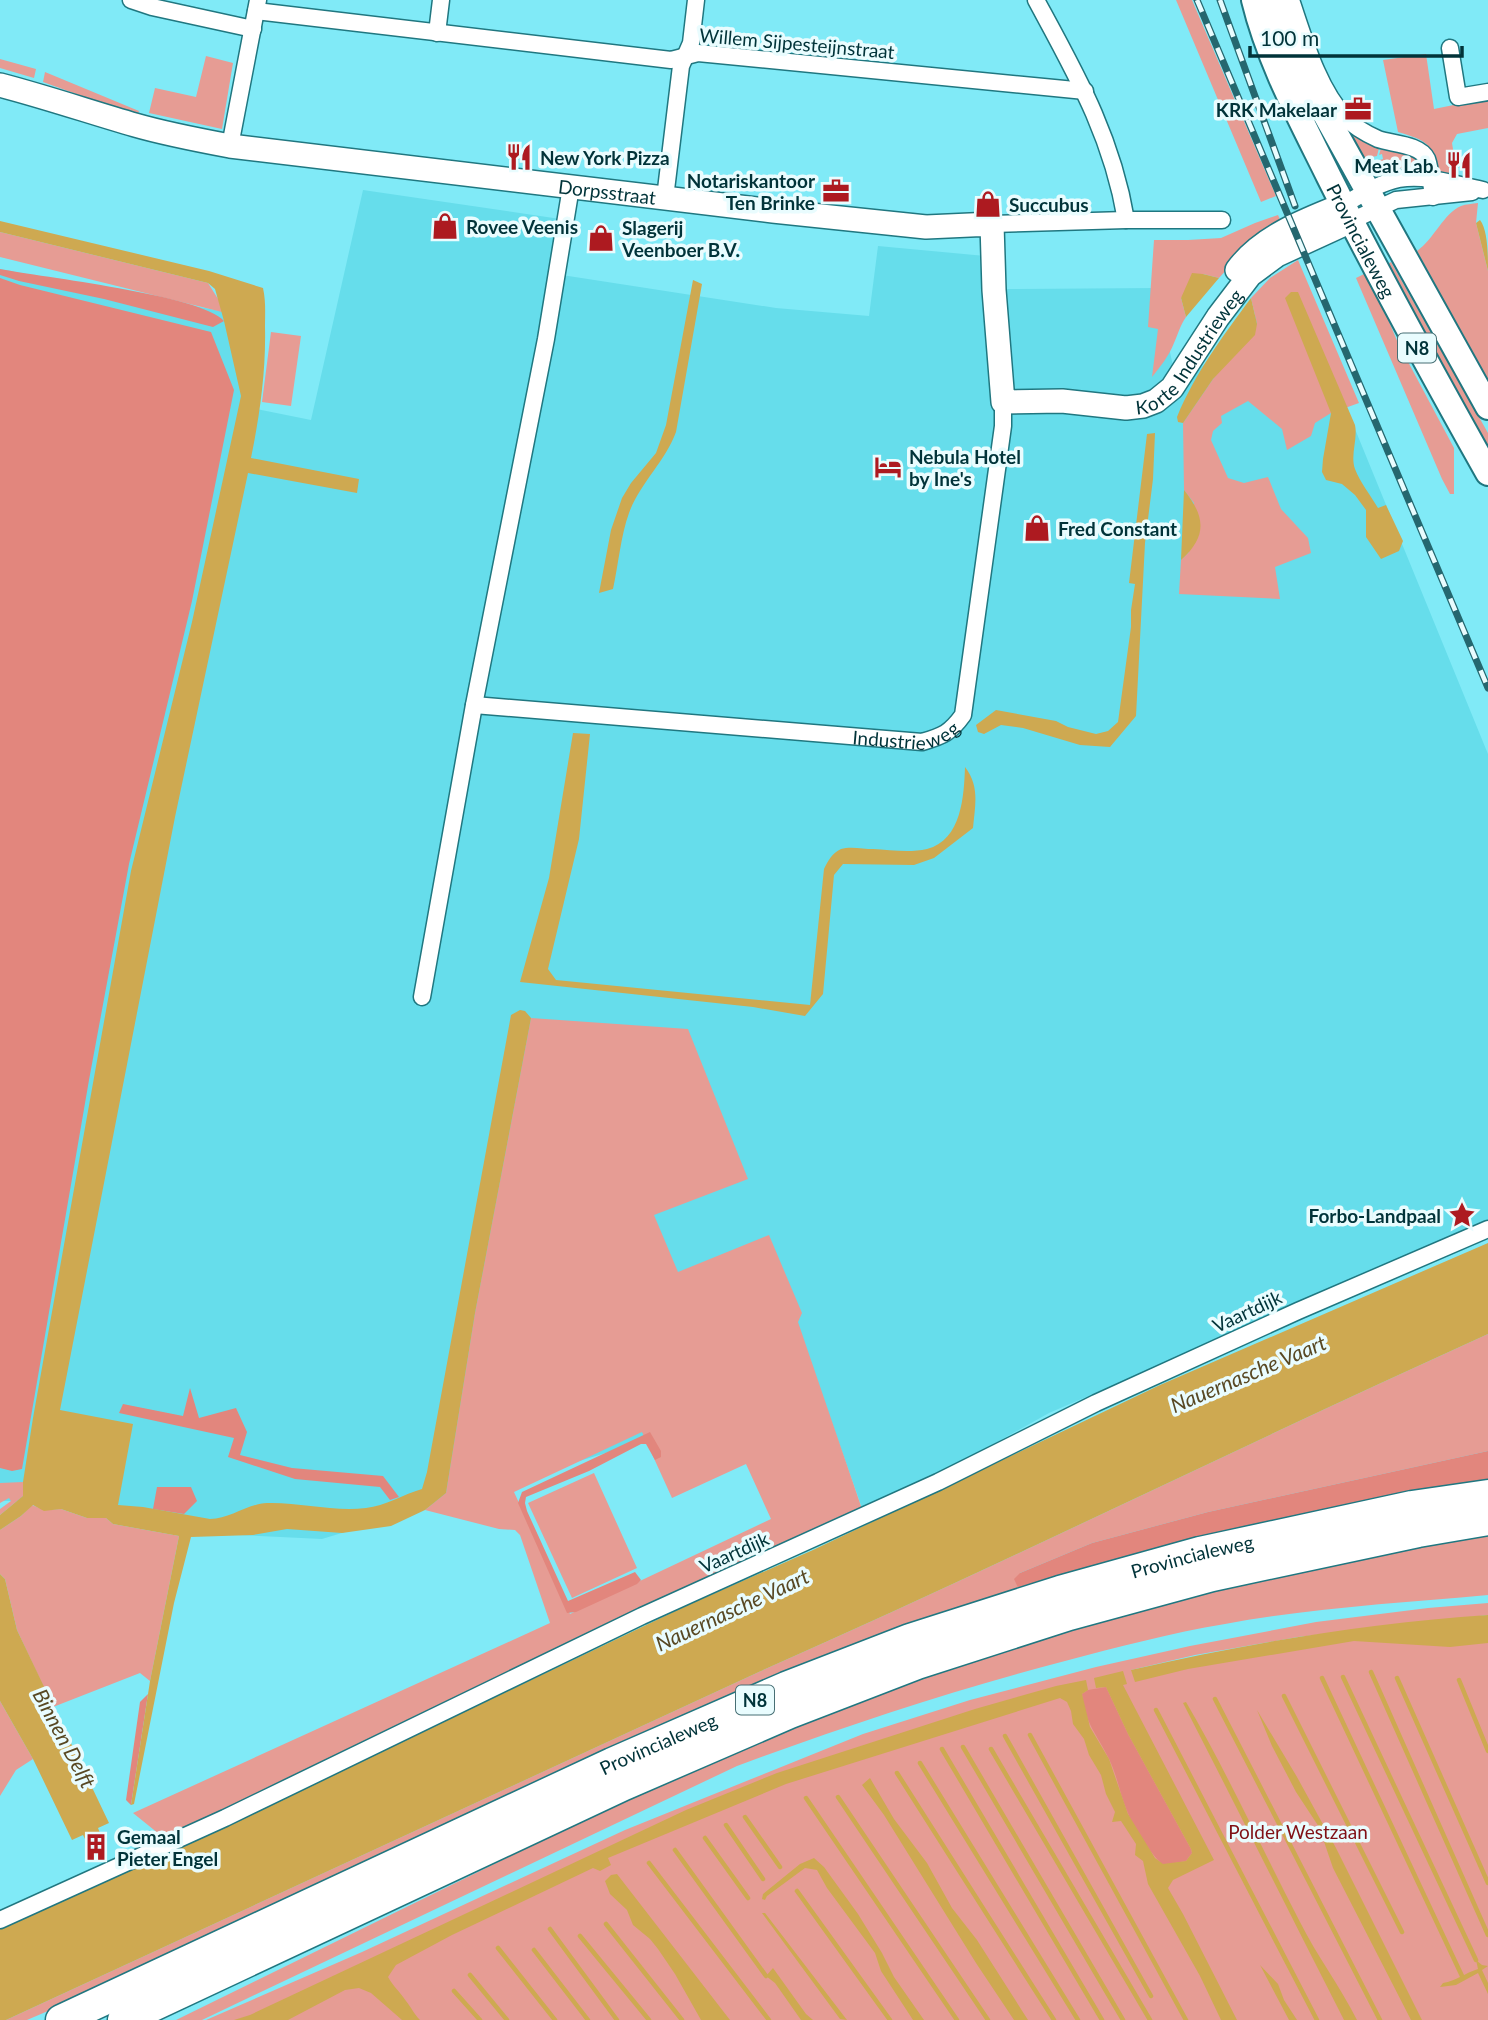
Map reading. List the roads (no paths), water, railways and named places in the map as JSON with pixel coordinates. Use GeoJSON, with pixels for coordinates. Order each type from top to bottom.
{"type":"FeatureCollection","features":[{"type":"Feature","properties":{"kind":"highway","name":"Provincialeweg"},"geometry":{"type":"LineString","coordinates":[[61,2020],[612,1763],[786,1687],[910,1639],[1060,1591],[1200,1552],[1412,1506],[1488,1495]]}},
{"type":"Feature","properties":{"kind":"highway","name":"Provincialeweg"},"geometry":{"type":"LineString","coordinates":[[123,2020],[624,1785],[790,1713],[917,1664],[1069,1615],[1212,1576],[1418,1532],[1488,1520]]}},
{"type":"Feature","properties":{"kind":"main road","name":"Provincialeweg"},"geometry":{"type":"LineString","coordinates":[[1254,0],[1260,24],[1287,92],[1415,344],[1488,473]]}},
{"type":"Feature","properties":{"kind":"main road","name":"Provincialeweg"},"geometry":{"type":"LineString","coordinates":[[1278,0],[1290,40],[1310,87],[1488,407]]}},
{"type":"Feature","properties":{"kind":"street"},"geometry":{"type":"LineString","coordinates":[[131,0],[253,29]]}},
{"type":"Feature","properties":{"kind":"street"},"geometry":{"type":"LineString","coordinates":[[437,33],[442,0]]}},
{"type":"Feature","properties":{"kind":"street"},"geometry":{"type":"LineString","coordinates":[[665,198],[681,66],[691,43],[696,0]]}},
{"type":"Feature","properties":{"kind":"street"},"geometry":{"type":"LineString","coordinates":[[1037,0],[1085,91],[1105,137],[1118,179],[1126,220]]}},
{"type":"Feature","properties":{"kind":"street"},"geometry":{"type":"LineString","coordinates":[[1291,0],[1326,88],[1347,120],[1380,140],[1417,150],[1426,158],[1433,197]]}},
{"type":"Feature","properties":{"kind":"street"},"geometry":{"type":"LineString","coordinates":[[230,146],[257,5]]}},
{"type":"Feature","properties":{"kind":"street","name":"Willem Sijpesteijnstraat"},"geometry":{"type":"LineString","coordinates":[[257,5],[437,33],[671,60],[698,53],[1085,91]]}},
{"type":"Feature","properties":{"kind":"street"},"geometry":{"type":"LineString","coordinates":[[1450,47],[1458,97],[1488,92]]}},
{"type":"Feature","properties":{"kind":"street","name":"Dorpsstraat"},"geometry":{"type":"LineString","coordinates":[[0,85],[136,125],[230,146],[665,198],[926,226],[1223,220]]}},
{"type":"Feature","properties":{"kind":"street"},"geometry":{"type":"LineString","coordinates":[[1347,213],[1372,200],[1400,179],[1431,180],[1485,189]]}},
{"type":"Feature","properties":{"kind":"street"},"geometry":{"type":"LineString","coordinates":[[422,997],[474,705],[546,339],[571,187]]}},
{"type":"Feature","properties":{"kind":"street"},"geometry":{"type":"LineString","coordinates":[[1372,200],[1433,197],[1485,189]]}},
{"type":"Feature","properties":{"kind":"street","name":"Korte Industrieweg"},"geometry":{"type":"LineString","coordinates":[[1002,392],[1126,408],[1156,401],[1172,388],[1218,317],[1255,270],[1347,213]]}},
{"type":"Feature","properties":{"kind":"street","name":"Industrieweg"},"geometry":{"type":"LineString","coordinates":[[474,705],[922,742],[939,738],[952,730],[963,715],[1003,426],[992,225]]}},
{"type":"Feature","properties":{"kind":"street","name":"Vaartdijk"},"geometry":{"type":"LineString","coordinates":[[0,1920],[225,1818],[642,1616],[938,1482],[1096,1403],[1298,1311],[1488,1230]]}},
{"type":"Feature","properties":{"kind":"water"},"geometry":{"type":"Polygon","coordinates":[[[1480,220],[1486,237],[1488,271],[1476,223],[1480,220]]]}},
{"type":"Feature","properties":{"kind":"water"},"geometry":{"type":"Polygon","coordinates":[[[0,221],[209,271],[263,288],[263,376],[251,458],[359,479],[357,493],[248,473],[175,817],[60,1410],[133,1424],[118,1505],[210,1519],[225,1517],[267,1503],[341,1509],[366,1508],[422,1489],[511,1015],[520,1010],[525,1011],[531,1018],[475,1313],[446,1493],[425,1510],[391,1526],[342,1533],[287,1529],[253,1535],[191,1537],[174,1603],[134,1804],[131,1805],[150,1681],[179,1536],[113,1524],[106,1518],[87,1518],[61,1509],[44,1511],[33,1505],[0,1530],[0,1515],[23,1496],[33,1418],[131,871],[192,622],[241,396],[215,289],[208,283],[0,232],[0,221]]]}},
{"type":"Feature","properties":{"kind":"water"},"geometry":{"type":"Polygon","coordinates":[[[1192,273],[1219,278],[1186,317],[1181,298],[1192,273]]]}},
{"type":"Feature","properties":{"kind":"water"},"geometry":{"type":"Polygon","coordinates":[[[693,280],[702,284],[676,432],[629,513],[613,589],[599,593],[611,530],[622,498],[656,453],[666,425],[693,280]]]}},
{"type":"Feature","properties":{"kind":"water"},"geometry":{"type":"Polygon","coordinates":[[[1291,292],[1298,292],[1355,425],[1353,458],[1357,474],[1378,508],[1386,505],[1403,541],[1399,551],[1381,559],[1366,537],[1366,510],[1355,495],[1342,484],[1326,480],[1322,472],[1331,413],[1285,298],[1291,292]]]}},
{"type":"Feature","properties":{"kind":"water"},"geometry":{"type":"Polygon","coordinates":[[[1251,298],[1257,324],[1255,335],[1213,379],[1183,423],[1178,422],[1177,417],[1184,401],[1201,370],[1251,298]]]}},
{"type":"Feature","properties":{"kind":"water"},"geometry":{"type":"Polygon","coordinates":[[[1155,433],[1153,479],[1145,543],[1136,716],[1110,747],[1080,745],[1023,728],[1001,725],[984,734],[978,732],[976,725],[996,710],[1056,721],[1096,734],[1108,731],[1118,722],[1131,627],[1135,584],[1129,583],[1147,434],[1155,433]]]}},
{"type":"Feature","properties":{"kind":"water"},"geometry":{"type":"Polygon","coordinates":[[[1184,490],[1196,509],[1200,526],[1196,543],[1181,560],[1184,490]]]}},
{"type":"Feature","properties":{"kind":"water"},"geometry":{"type":"Polygon","coordinates":[[[573,733],[590,734],[579,839],[548,969],[556,980],[810,1005],[824,869],[833,855],[845,848],[914,851],[939,844],[948,836],[959,815],[965,767],[975,789],[973,828],[934,858],[914,865],[843,864],[834,875],[823,994],[805,1016],[753,1007],[520,982],[549,878],[573,733]]]}},
{"type":"Feature","properties":{"kind":"water","name":"Nauernasche Vaart"},"geometry":{"type":"Polygon","coordinates":[[[1488,1243],[1488,1334],[6,2020],[0,2020],[0,1929],[140,1867],[688,1605],[813,1550],[1160,1385],[1488,1243]]]}},
{"type":"Feature","properties":{"kind":"water","name":"Binnen Delft"},"geometry":{"type":"Polygon","coordinates":[[[0,1574],[5,1579],[17,1630],[109,1823],[98,1828],[100,1833],[85,1839],[83,1835],[72,1840],[33,1759],[0,1701],[0,1574]]]}},
{"type":"Feature","properties":{"kind":"water"},"geometry":{"type":"Polygon","coordinates":[[[1488,1615],[1488,1643],[1450,1647],[1354,1641],[1188,1669],[1135,1682],[1131,1670],[1308,1635],[1488,1615]]]}},
{"type":"Feature","properties":{"kind":"water"},"geometry":{"type":"Polygon","coordinates":[[[1123,1671],[1127,1684],[1123,1685],[1214,1860],[1173,1880],[1168,1888],[1237,2020],[1221,2020],[1200,1976],[1148,1884],[1143,1861],[1135,1855],[1136,1844],[1121,1821],[1112,1822],[1115,1812],[1101,1775],[1089,1755],[1084,1739],[1073,1724],[1067,1702],[1060,1698],[786,1784],[608,1858],[611,1865],[600,1871],[593,1868],[452,1935],[396,1965],[388,1977],[420,2020],[402,2020],[371,1993],[359,1988],[345,1990],[288,2020],[234,2020],[250,2015],[686,1810],[777,1773],[975,1709],[1086,1680],[1088,1690],[1082,1694],[1090,1727],[1109,1759],[1128,1814],[1155,1858],[1163,1864],[1186,1861],[1192,1853],[1191,1849],[1128,1734],[1106,1687],[1096,1688],[1094,1678],[1123,1671]]]}},
{"type":"Feature","properties":{"kind":"water"},"geometry":{"type":"Polygon","coordinates":[[[1186,1702],[1231,1784],[1307,1935],[1357,2020],[1344,2020],[1183,1703],[1186,1702]]]}},
{"type":"Feature","properties":{"kind":"water"},"geometry":{"type":"Polygon","coordinates":[[[1257,1710],[1336,1848],[1422,2020],[1411,2020],[1333,1868],[1319,1827],[1296,1792],[1257,1710]]]}},
{"type":"Feature","properties":{"kind":"water"},"geometry":{"type":"Polygon","coordinates":[[[870,1778],[894,1819],[927,1863],[952,1908],[977,1940],[1028,2020],[1014,2020],[976,1963],[884,1815],[862,1785],[870,1778]]]}},
{"type":"Feature","properties":{"kind":"water"},"geometry":{"type":"Polygon","coordinates":[[[814,1858],[824,1867],[858,1914],[894,1977],[924,2020],[913,2020],[881,1971],[875,1953],[827,1888],[817,1870],[805,1868],[765,1900],[762,1899],[763,1894],[800,1864],[814,1858]]]}},
{"type":"Feature","properties":{"kind":"water"},"geometry":{"type":"Polygon","coordinates":[[[617,1874],[730,2020],[701,2020],[658,1949],[633,1925],[627,1910],[610,1894],[605,1881],[611,1875],[617,1874]]]}},
{"type":"Feature","properties":{"kind":"water"},"geometry":{"type":"Polygon","coordinates":[[[762,1913],[765,1913],[847,2020],[840,2019],[762,1913]]]}},
{"type":"Feature","properties":{"kind":"water"},"geometry":{"type":"Polygon","coordinates":[[[1476,1960],[1488,1966],[1482,1970],[1488,1983],[1488,1994],[1478,1973],[1456,1985],[1440,1987],[1443,1983],[1478,1969],[1476,1960]]]}},
{"type":"Feature","properties":{"kind":"water"},"geometry":{"type":"Polygon","coordinates":[[[1260,1965],[1278,1984],[1284,2000],[1297,2020],[1289,2020],[1260,1965]]]}},
{"type":"Feature","properties":{"kind":"water"},"geometry":{"type":"Polygon","coordinates":[[[773,1968],[813,2020],[801,2020],[775,1983],[766,1976],[773,1968]]]}},
{"type":"Feature","properties":{"kind":"waterway"},"geometry":{"type":"LineString","coordinates":[[1371,1672],[1488,1935]]}},
{"type":"Feature","properties":{"kind":"waterway"},"geometry":{"type":"LineString","coordinates":[[1343,1677],[1476,1960]]}},
{"type":"Feature","properties":{"kind":"waterway"},"geometry":{"type":"LineString","coordinates":[[1322,1678],[1462,1976]]}},
{"type":"Feature","properties":{"kind":"waterway"},"geometry":{"type":"LineString","coordinates":[[1397,1678],[1488,1883]]}},
{"type":"Feature","properties":{"kind":"waterway"},"geometry":{"type":"LineString","coordinates":[[1459,1680],[1488,1751]]}},
{"type":"Feature","properties":{"kind":"waterway"},"geometry":{"type":"LineString","coordinates":[[1284,1696],[1402,1932]]}},
{"type":"Feature","properties":{"kind":"waterway"},"geometry":{"type":"LineString","coordinates":[[1215,1699],[1380,2020]]}},
{"type":"Feature","properties":{"kind":"waterway"},"geometry":{"type":"LineString","coordinates":[[1156,1710],[1317,2020]]}},
{"type":"Feature","properties":{"kind":"waterway"},"geometry":{"type":"LineString","coordinates":[[1030,1735],[1186,2020]]}},
{"type":"Feature","properties":{"kind":"waterway"},"geometry":{"type":"LineString","coordinates":[[1005,1736],[1151,1996]]}},
{"type":"Feature","properties":{"kind":"waterway"},"geometry":{"type":"LineString","coordinates":[[963,1747],[1123,2020]]}},
{"type":"Feature","properties":{"kind":"waterway"},"geometry":{"type":"LineString","coordinates":[[942,1749],[1102,2020]]}},
{"type":"Feature","properties":{"kind":"waterway"},"geometry":{"type":"LineString","coordinates":[[991,1749],[1150,2020]]}},
{"type":"Feature","properties":{"kind":"waterway"},"geometry":{"type":"LineString","coordinates":[[920,1763],[1078,2020]]}},
{"type":"Feature","properties":{"kind":"waterway"},"geometry":{"type":"LineString","coordinates":[[897,1773],[1054,2020]]}},
{"type":"Feature","properties":{"kind":"waterway"},"geometry":{"type":"LineString","coordinates":[[838,1797],[988,2020]]}},
{"type":"Feature","properties":{"kind":"waterway"},"geometry":{"type":"LineString","coordinates":[[806,1798],[957,2020]]}},
{"type":"Feature","properties":{"kind":"waterway"},"geometry":{"type":"LineString","coordinates":[[745,1817],[780,1867]]}},
{"type":"Feature","properties":{"kind":"waterway"},"geometry":{"type":"LineString","coordinates":[[726,1825],[763,1879]]}},
{"type":"Feature","properties":{"kind":"waterway"},"geometry":{"type":"LineString","coordinates":[[705,1838],[748,1898]]}},
{"type":"Feature","properties":{"kind":"waterway"},"geometry":{"type":"LineString","coordinates":[[675,1850],[766,1976]]}},
{"type":"Feature","properties":{"kind":"waterway"},"geometry":{"type":"LineString","coordinates":[[649,1863],[769,2020]]}},
{"type":"Feature","properties":{"kind":"waterway"},"geometry":{"type":"LineString","coordinates":[[797,1891],[890,2020]]}},
{"type":"Feature","properties":{"kind":"waterway"},"geometry":{"type":"LineString","coordinates":[[606,1924],[682,2020]]}},
{"type":"Feature","properties":{"kind":"waterway"},"geometry":{"type":"LineString","coordinates":[[550,1929],[617,2020]]}},
{"type":"Feature","properties":{"kind":"waterway"},"geometry":{"type":"LineString","coordinates":[[580,1936],[649,2020]]}},
{"type":"Feature","properties":{"kind":"waterway"},"geometry":{"type":"LineString","coordinates":[[498,1948],[555,2020]]}},
{"type":"Feature","properties":{"kind":"waterway"},"geometry":{"type":"LineString","coordinates":[[534,1950],[588,2020]]}},
{"type":"Feature","properties":{"kind":"waterway"},"geometry":{"type":"LineString","coordinates":[[470,1975],[507,2020]]}},
{"type":"Feature","properties":{"kind":"waterway"},"geometry":{"type":"LineString","coordinates":[[454,1991],[480,2020]]}},
{"type":"Feature","properties":{"kind":"railway"},"geometry":{"type":"LineString","coordinates":[[1197,0],[1488,688]]}},
{"type":"Feature","properties":{"kind":"railway"},"geometry":{"type":"LineString","coordinates":[[1220,0],[1295,206]]}},
{"type":"Feature","properties":{"kind":"place","name":"KRK Makelaar"},"geometry":{"type":"Point","coordinates":[1358,109]}},
{"type":"Feature","properties":{"kind":"place","name":"New York Pizza"},"geometry":{"type":"Point","coordinates":[519,157]}},
{"type":"Feature","properties":{"kind":"place","name":"Meat Lab."},"geometry":{"type":"Point","coordinates":[1459,165]}},
{"type":"Feature","properties":{"kind":"place","name":"Notariskantoor Ten Brinke"},"geometry":{"type":"Point","coordinates":[836,191]}},
{"type":"Feature","properties":{"kind":"place","name":"Succubus"},"geometry":{"type":"Point","coordinates":[988,204]}},
{"type":"Feature","properties":{"kind":"place","name":"Rovee Veenis"},"geometry":{"type":"Point","coordinates":[445,226]}},
{"type":"Feature","properties":{"kind":"place","name":"Slagerij Veenboer B.V."},"geometry":{"type":"Point","coordinates":[601,238]}},
{"type":"Feature","properties":{"kind":"place","name":"Nebula Hotel by Ine's"},"geometry":{"type":"Point","coordinates":[888,467]}},
{"type":"Feature","properties":{"kind":"place","name":"Fred Constant"},"geometry":{"type":"Point","coordinates":[1037,528]}},
{"type":"Feature","properties":{"kind":"place","name":"Forbo-Landpaal"},"geometry":{"type":"Point","coordinates":[1462,1215]}},
{"type":"Feature","properties":{"kind":"place","name":"Gemaal Pieter Engel"},"geometry":{"type":"Point","coordinates":[96,1847]}},
{"type":"Feature","properties":{"kind":"park label","name":"Polder Westzaan"},"geometry":{"type":"Point","coordinates":[1298,1831]}}]}
